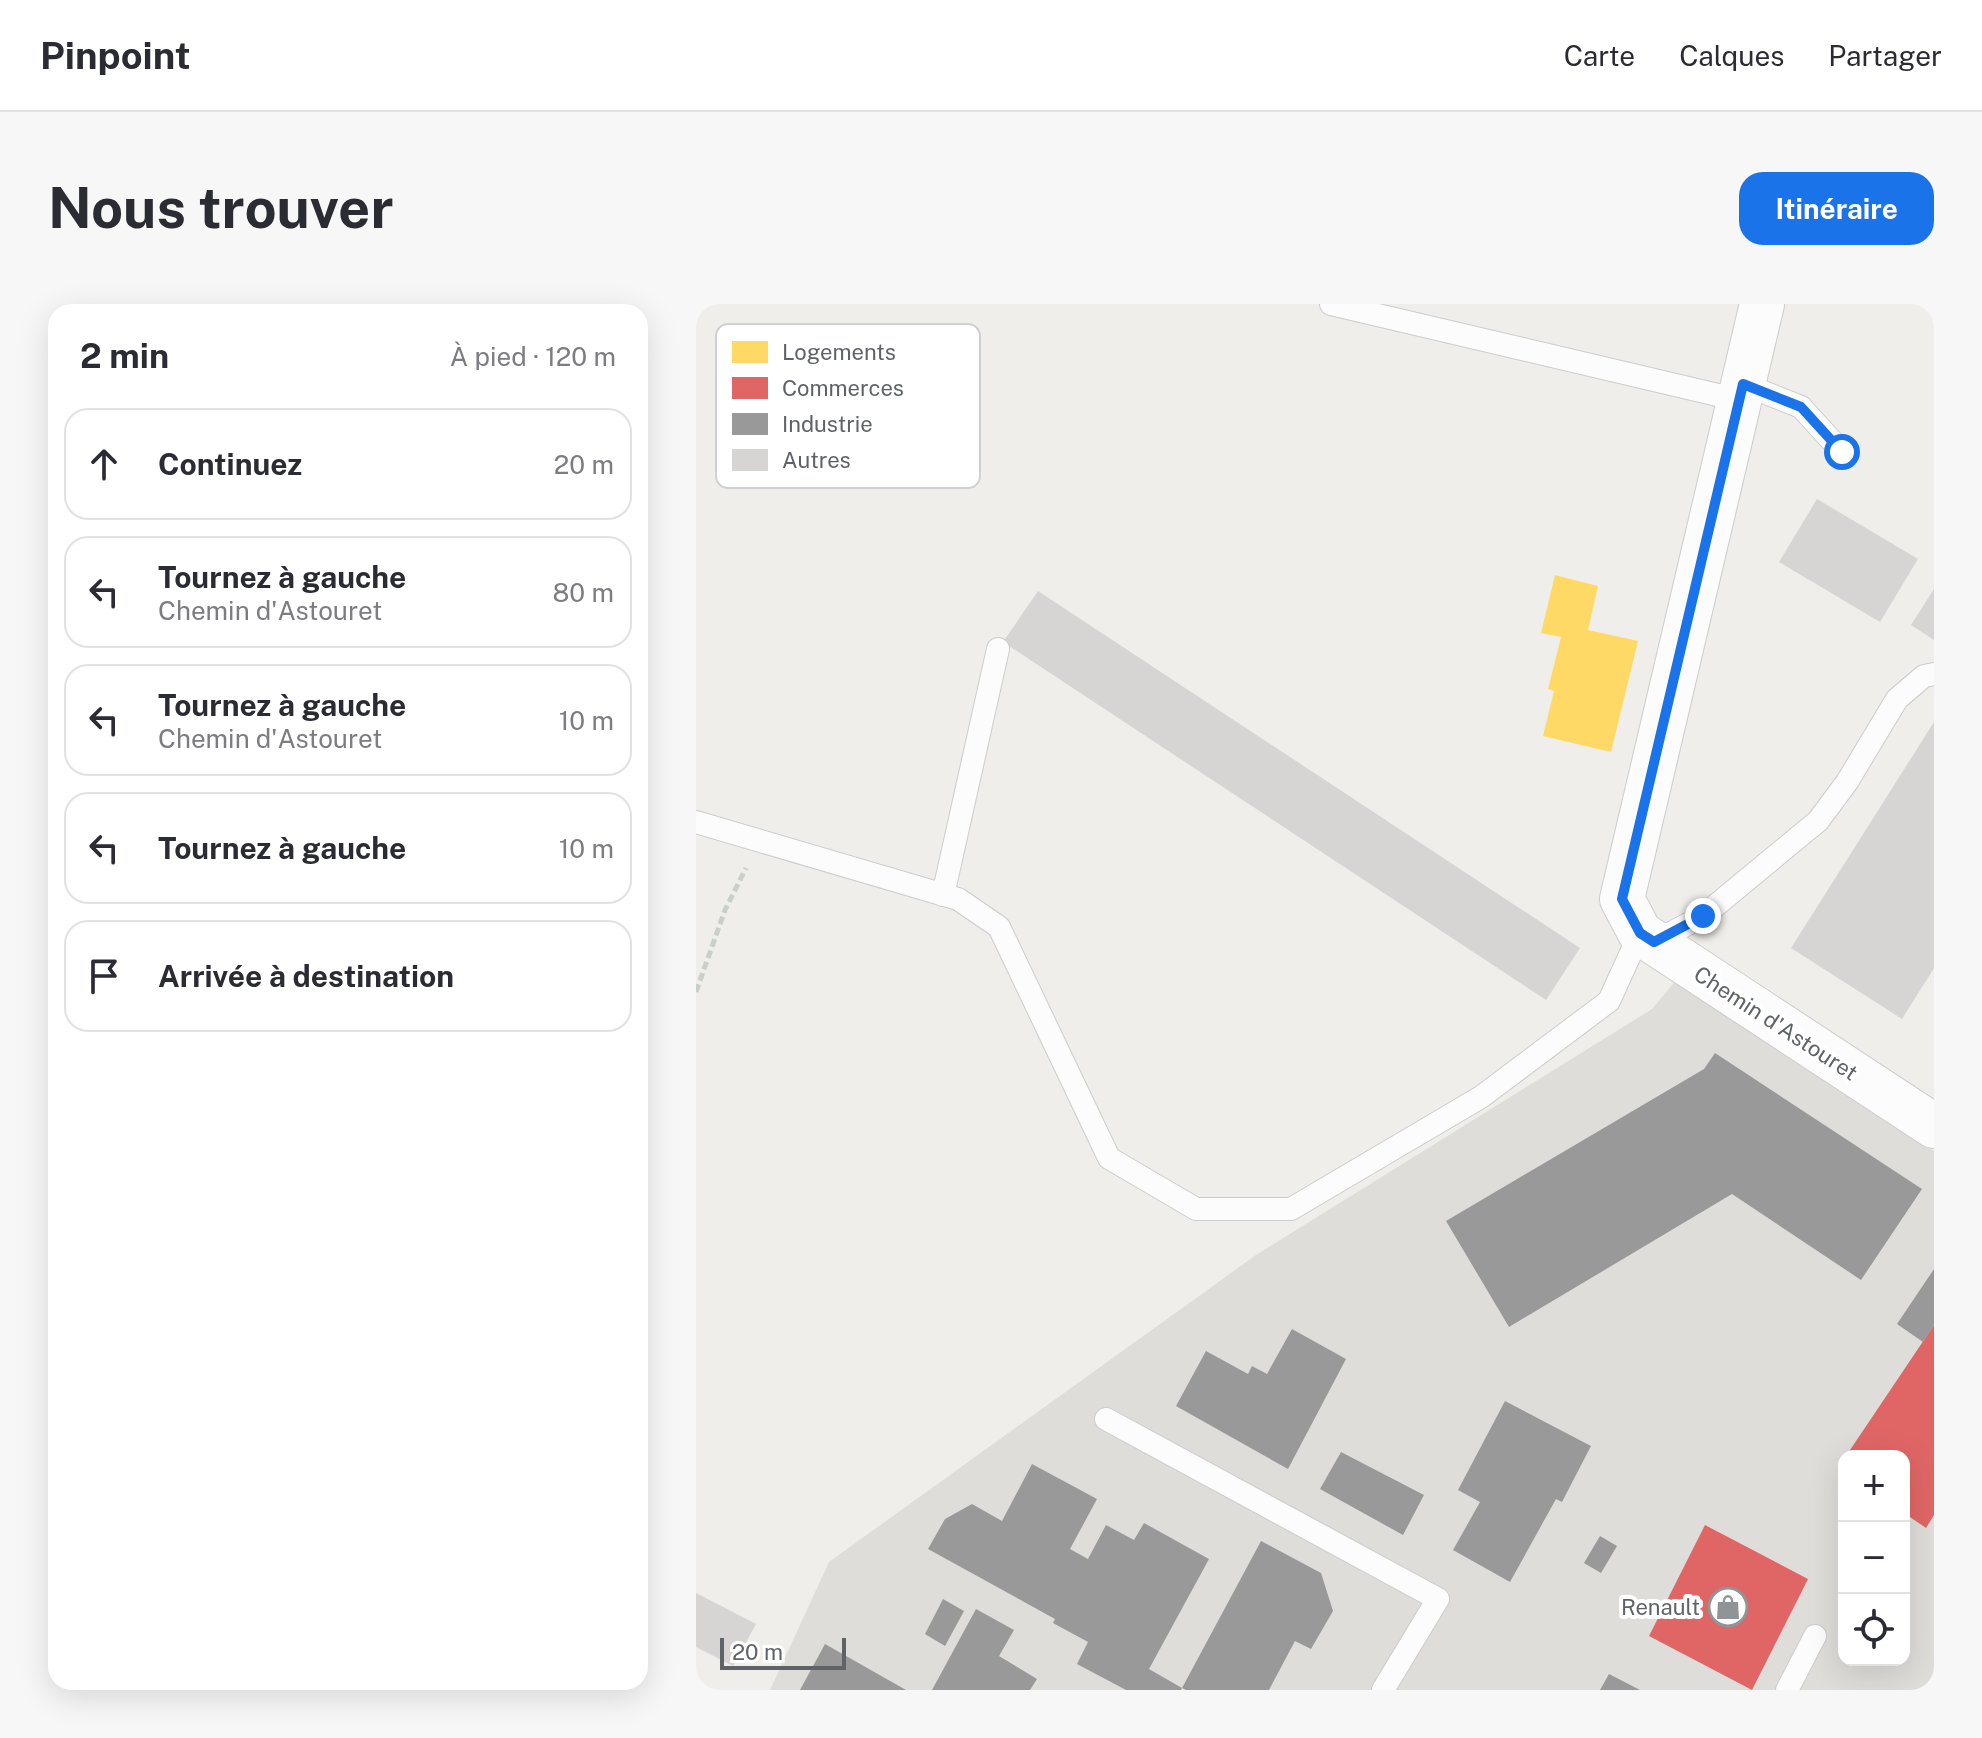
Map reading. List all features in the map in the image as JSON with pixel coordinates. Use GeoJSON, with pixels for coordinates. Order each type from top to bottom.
{"type":"FeatureCollection","features":[{"type":"Feature","properties":{"kind":"street"},"geometry":{"type":"LineString","coordinates":[[1647,938],[1622,899],[1762,304]]}},
{"type":"Feature","properties":{"kind":"street","name":"Chemin d'Astouret"},"geometry":{"type":"LineString","coordinates":[[1647,938],[1934,1126]]}},
{"type":"Feature","properties":{"kind":"lane"},"geometry":{"type":"LineString","coordinates":[[1331,304],[1801,407],[1842,452]]}},
{"type":"Feature","properties":{"kind":"lane"},"geometry":{"type":"LineString","coordinates":[[943,895],[998,649]]}},
{"type":"Feature","properties":{"kind":"lane"},"geometry":{"type":"LineString","coordinates":[[696,822],[958,899],[999,927],[1109,1158],[1196,1209],[1291,1209],[1481,1097],[1609,1001],[1647,938],[1703,916],[1818,821],[1847,782],[1897,699],[1924,676],[1934,674]]}},
{"type":"Feature","properties":{"kind":"lane"},"geometry":{"type":"LineString","coordinates":[[1106,1419],[1438,1599],[1383,1690]]}},
{"type":"Feature","properties":{"kind":"lane"},"geometry":{"type":"LineString","coordinates":[[1787,1690],[1815,1636]]}},
{"type":"Feature","properties":{"kind":"path"},"geometry":{"type":"LineString","coordinates":[[696,992],[725,910],[744,877],[754,840]]}},
{"type":"Feature","properties":{"kind":"shaded area"},"geometry":{"type":"Polygon","coordinates":[[[1678,978],[1934,1151],[1934,1690],[770,1690],[829,1562],[1256,1255],[1652,1009],[1678,978]]]}},
{"type":"Feature","properties":{"kind":"building: Logements"},"geometry":{"type":"Polygon","coordinates":[[[1555,575],[1598,586],[1588,630],[1638,641],[1611,752],[1543,736],[1554,691],[1548,689],[1561,637],[1541,633],[1555,575]]]}},
{"type":"Feature","properties":{"kind":"building: Commerces"},"geometry":{"type":"Polygon","coordinates":[[[1934,1325],[1934,1515],[1926,1528],[1910,1517],[1910,1450],[1850,1450],[1934,1325]]]}},
{"type":"Feature","properties":{"kind":"building: Commerces","name":"Renault"},"geometry":{"type":"Polygon","coordinates":[[[1705,1525],[1808,1579],[1752,1690],[1649,1636],[1705,1525]]]}},
{"type":"Feature","properties":{"kind":"building: Industrie"},"geometry":{"type":"Polygon","coordinates":[[[1715,1053],[1922,1189],[1861,1280],[1732,1194],[1509,1327],[1446,1221],[1704,1069],[1715,1053]]]}},
{"type":"Feature","properties":{"kind":"building: Industrie"},"geometry":{"type":"Polygon","coordinates":[[[1934,1269],[1934,1325],[1923,1342],[1897,1324],[1934,1269]]]}},
{"type":"Feature","properties":{"kind":"building: Industrie"},"geometry":{"type":"Polygon","coordinates":[[[1292,1329],[1346,1359],[1288,1469],[1176,1406],[1206,1351],[1248,1374],[1252,1366],[1267,1374],[1292,1329]]]}},
{"type":"Feature","properties":{"kind":"building: Industrie"},"geometry":{"type":"Polygon","coordinates":[[[1505,1401],[1591,1446],[1562,1502],[1556,1499],[1510,1582],[1453,1550],[1480,1502],[1458,1490],[1505,1401]]]}},
{"type":"Feature","properties":{"kind":"building: Industrie"},"geometry":{"type":"Polygon","coordinates":[[[1341,1452],[1424,1495],[1403,1535],[1320,1489],[1341,1452]]]}},
{"type":"Feature","properties":{"kind":"building: Industrie"},"geometry":{"type":"Polygon","coordinates":[[[1032,1464],[1097,1499],[1070,1549],[1088,1559],[1106,1525],[1134,1540],[1144,1523],[1209,1559],[1149,1669],[1181,1690],[1126,1690],[1077,1664],[1088,1642],[1053,1623],[1055,1619],[928,1549],[945,1519],[972,1504],[1002,1521],[1032,1464]]]}},
{"type":"Feature","properties":{"kind":"building: Industrie"},"geometry":{"type":"Polygon","coordinates":[[[1600,1536],[1617,1546],[1601,1573],[1584,1563],[1600,1536]]]}},
{"type":"Feature","properties":{"kind":"building: Industrie"},"geometry":{"type":"Polygon","coordinates":[[[1261,1541],[1321,1573],[1333,1611],[1311,1649],[1295,1641],[1269,1690],[1182,1688],[1261,1541]]]}},
{"type":"Feature","properties":{"kind":"building: Industrie"},"geometry":{"type":"Polygon","coordinates":[[[943,1599],[964,1611],[945,1646],[925,1634],[943,1599]]]}},
{"type":"Feature","properties":{"kind":"building: Industrie"},"geometry":{"type":"Polygon","coordinates":[[[976,1609],[1014,1630],[999,1656],[1037,1679],[1030,1690],[932,1690],[976,1609]]]}},
{"type":"Feature","properties":{"kind":"building: Industrie"},"geometry":{"type":"Polygon","coordinates":[[[825,1644],[906,1690],[800,1690],[825,1644]]]}},
{"type":"Feature","properties":{"kind":"building: Industrie"},"geometry":{"type":"Polygon","coordinates":[[[1609,1674],[1640,1690],[1600,1690],[1609,1674]]]}},
{"type":"Feature","properties":{"kind":"building: Autres"},"geometry":{"type":"Polygon","coordinates":[[[1817,499],[1918,559],[1880,622],[1779,562],[1817,499]]]}},
{"type":"Feature","properties":{"kind":"building: Autres"},"geometry":{"type":"Polygon","coordinates":[[[1934,589],[1934,640],[1911,625],[1934,589]]]}},
{"type":"Feature","properties":{"kind":"building: Autres"},"geometry":{"type":"Polygon","coordinates":[[[1038,591],[1580,948],[1546,1000],[1003,642],[1038,591]]]}},
{"type":"Feature","properties":{"kind":"building: Autres"},"geometry":{"type":"Polygon","coordinates":[[[1934,722],[1934,968],[1902,1019],[1791,948],[1934,722]]]}},
{"type":"Feature","properties":{"kind":"building: Autres"},"geometry":{"type":"Polygon","coordinates":[[[696,1593],[756,1624],[733,1666],[696,1647],[696,1593]]]}},
{"type":"Feature","properties":{"kind":"place","name":"Renault"},"geometry":{"type":"Point","coordinates":[1728,1607]}},
{"type":"Feature","properties":{"kind":"route"},"geometry":{"type":"LineString","coordinates":[[1703,916],[1654,942],[1640,933],[1622,899],[1743,384],[1801,407],[1842,452]]}}]}
